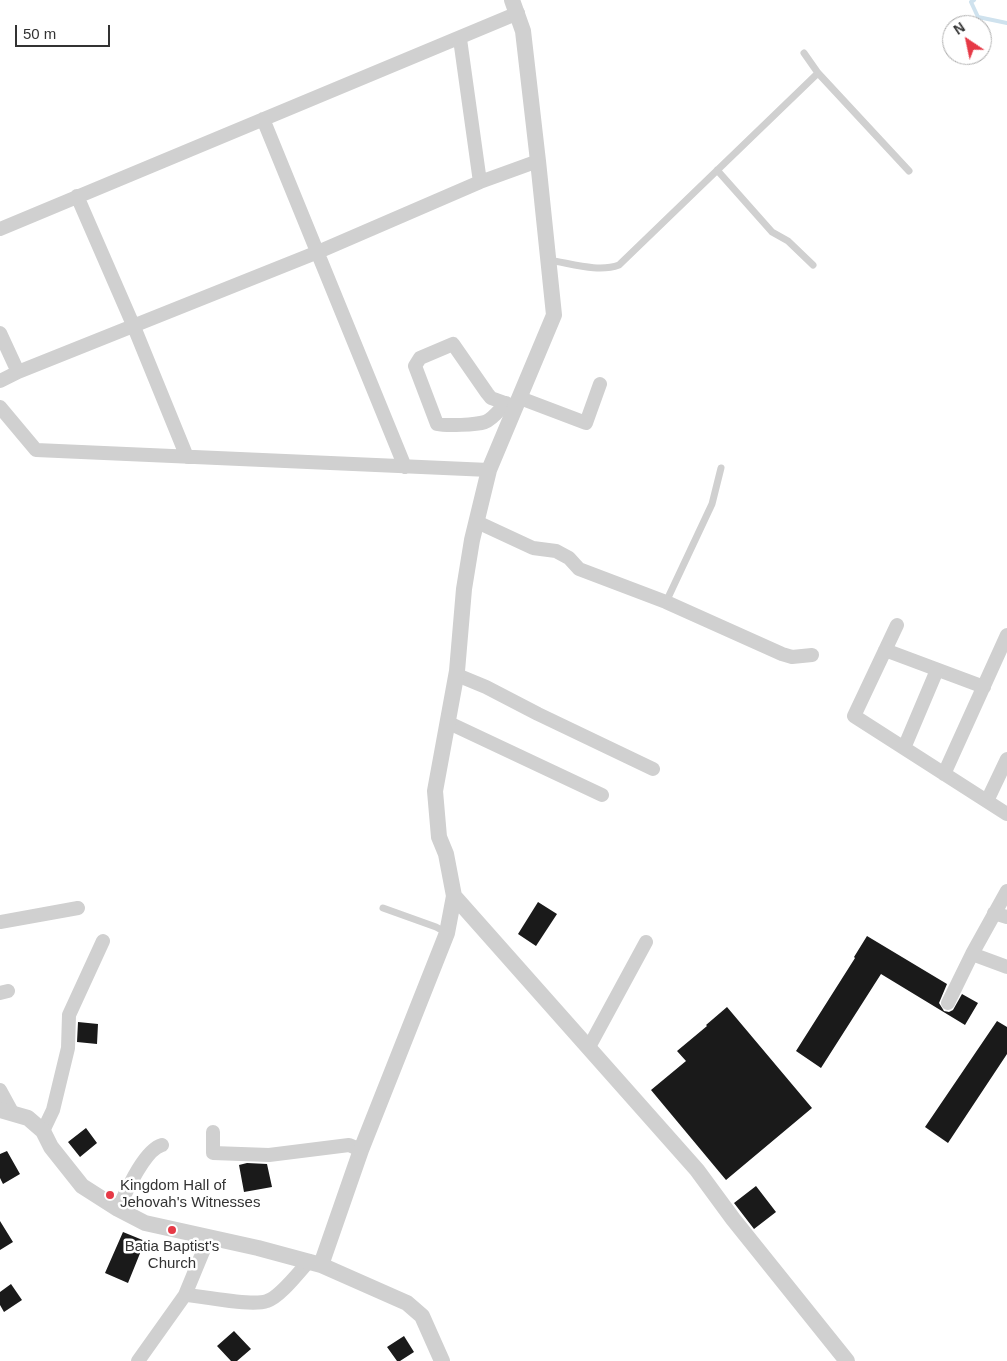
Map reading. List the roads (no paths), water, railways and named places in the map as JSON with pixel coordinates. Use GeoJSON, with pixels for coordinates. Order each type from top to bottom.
{"type":"FeatureCollection","features":[{"type":"Feature","properties":{"kind":"street"},"geometry":{"type":"LineString","coordinates":[[0,229],[460,39],[515,7],[523,31],[554,315],[514,403],[489,470],[464,589],[457,676],[435,791],[439,836],[446,854],[454,896],[448,933],[315,1263],[268,1301],[247,1302],[185,1295]]}},
{"type":"Feature","properties":{"kind":"street"},"geometry":{"type":"LineString","coordinates":[[460,39],[480,182]]}},
{"type":"Feature","properties":{"kind":"street"},"geometry":{"type":"LineString","coordinates":[[263,119],[405,467]]}},
{"type":"Feature","properties":{"kind":"street"},"geometry":{"type":"LineString","coordinates":[[0,381],[18,372],[318,252],[480,182],[538,161]]}},
{"type":"Feature","properties":{"kind":"street"},"geometry":{"type":"LineString","coordinates":[[77,196],[134,327],[186,456]]}},
{"type":"Feature","properties":{"kind":"street"},"geometry":{"type":"LineString","coordinates":[[0,333],[18,372]]}},
{"type":"Feature","properties":{"kind":"street"},"geometry":{"type":"LineString","coordinates":[[514,403],[485,422],[437,424],[415,366],[420,358],[453,344],[491,398],[514,403],[586,423],[600,384]]}},
{"type":"Feature","properties":{"kind":"street"},"geometry":{"type":"LineString","coordinates":[[0,407],[36,450],[489,470]]}},
{"type":"Feature","properties":{"kind":"street"},"geometry":{"type":"LineString","coordinates":[[477,522],[533,548],[556,551],[569,558],[579,569],[666,602],[782,654],[792,657],[812,655]]}},
{"type":"Feature","properties":{"kind":"street"},"geometry":{"type":"LineString","coordinates":[[897,625],[854,716],[1007,814]]}},
{"type":"Feature","properties":{"kind":"street"},"geometry":{"type":"LineString","coordinates":[[944,774],[1007,635]]}},
{"type":"Feature","properties":{"kind":"street"},"geometry":{"type":"LineString","coordinates":[[885,650],[984,687]]}},
{"type":"Feature","properties":{"kind":"street"},"geometry":{"type":"LineString","coordinates":[[904,748],[937,670]]}},
{"type":"Feature","properties":{"kind":"street"},"geometry":{"type":"LineString","coordinates":[[457,676],[486,687],[653,769]]}},
{"type":"Feature","properties":{"kind":"street"},"geometry":{"type":"LineString","coordinates":[[449,722],[602,795]]}},
{"type":"Feature","properties":{"kind":"street"},"geometry":{"type":"LineString","coordinates":[[986,801],[1007,759]]}},
{"type":"Feature","properties":{"kind":"street"},"geometry":{"type":"LineString","coordinates":[[948,1003],[972,954],[1001,915],[1007,891]]}},
{"type":"Feature","properties":{"kind":"street"},"geometry":{"type":"LineString","coordinates":[[454,896],[697,1170],[733,1218],[848,1361]]}},
{"type":"Feature","properties":{"kind":"street"},"geometry":{"type":"LineString","coordinates":[[0,922],[78,908]]}},
{"type":"Feature","properties":{"kind":"street"},"geometry":{"type":"LineString","coordinates":[[43,1131],[53,1110],[68,1048],[69,1015],[103,941]]}},
{"type":"Feature","properties":{"kind":"street"},"geometry":{"type":"LineString","coordinates":[[589,1046],[646,942]]}},
{"type":"Feature","properties":{"kind":"street"},"geometry":{"type":"LineString","coordinates":[[972,954],[1007,967]]}},
{"type":"Feature","properties":{"kind":"street"},"geometry":{"type":"LineString","coordinates":[[0,1090],[6,1111],[28,1118],[43,1131],[51,1147],[82,1186],[118,1209],[145,1223],[315,1263],[407,1303],[422,1316],[442,1361]]}},
{"type":"Feature","properties":{"kind":"street"},"geometry":{"type":"LineString","coordinates":[[213,1132],[214,1153],[269,1154],[349,1145],[361,1150]]}},
{"type":"Feature","properties":{"kind":"street"},"geometry":{"type":"LineString","coordinates":[[118,1209],[135,1173],[156,1146],[162,1145]]}},
{"type":"Feature","properties":{"kind":"street"},"geometry":{"type":"LineString","coordinates":[[138,1361],[185,1295],[209,1237]]}},
{"type":"Feature","properties":{"kind":"lane"},"geometry":{"type":"LineString","coordinates":[[804,53],[818,73],[908,171]]}},
{"type":"Feature","properties":{"kind":"lane"},"geometry":{"type":"LineString","coordinates":[[548,260],[598,268],[611,268],[619,265],[818,73]]}},
{"type":"Feature","properties":{"kind":"lane"},"geometry":{"type":"LineString","coordinates":[[717,170],[772,232],[788,241],[813,265]]}},
{"type":"Feature","properties":{"kind":"lane"},"geometry":{"type":"LineString","coordinates":[[666,602],[712,504],[721,468]]}},
{"type":"Feature","properties":{"kind":"lane"},"geometry":{"type":"LineString","coordinates":[[383,908],[448,933]]}},
{"type":"Feature","properties":{"kind":"waterway"},"geometry":{"type":"LineString","coordinates":[[974,0],[971,2],[978,17],[1007,23]]}},
{"type":"Feature","properties":{"kind":"place","name":"Kingdom Hall of Jehovah's Witnesses"},"geometry":{"type":"Point","coordinates":[110,1195]}},
{"type":"Feature","properties":{"kind":"place","name":"Batia Baptist's Church"},"geometry":{"type":"Point","coordinates":[172,1230]}}]}
